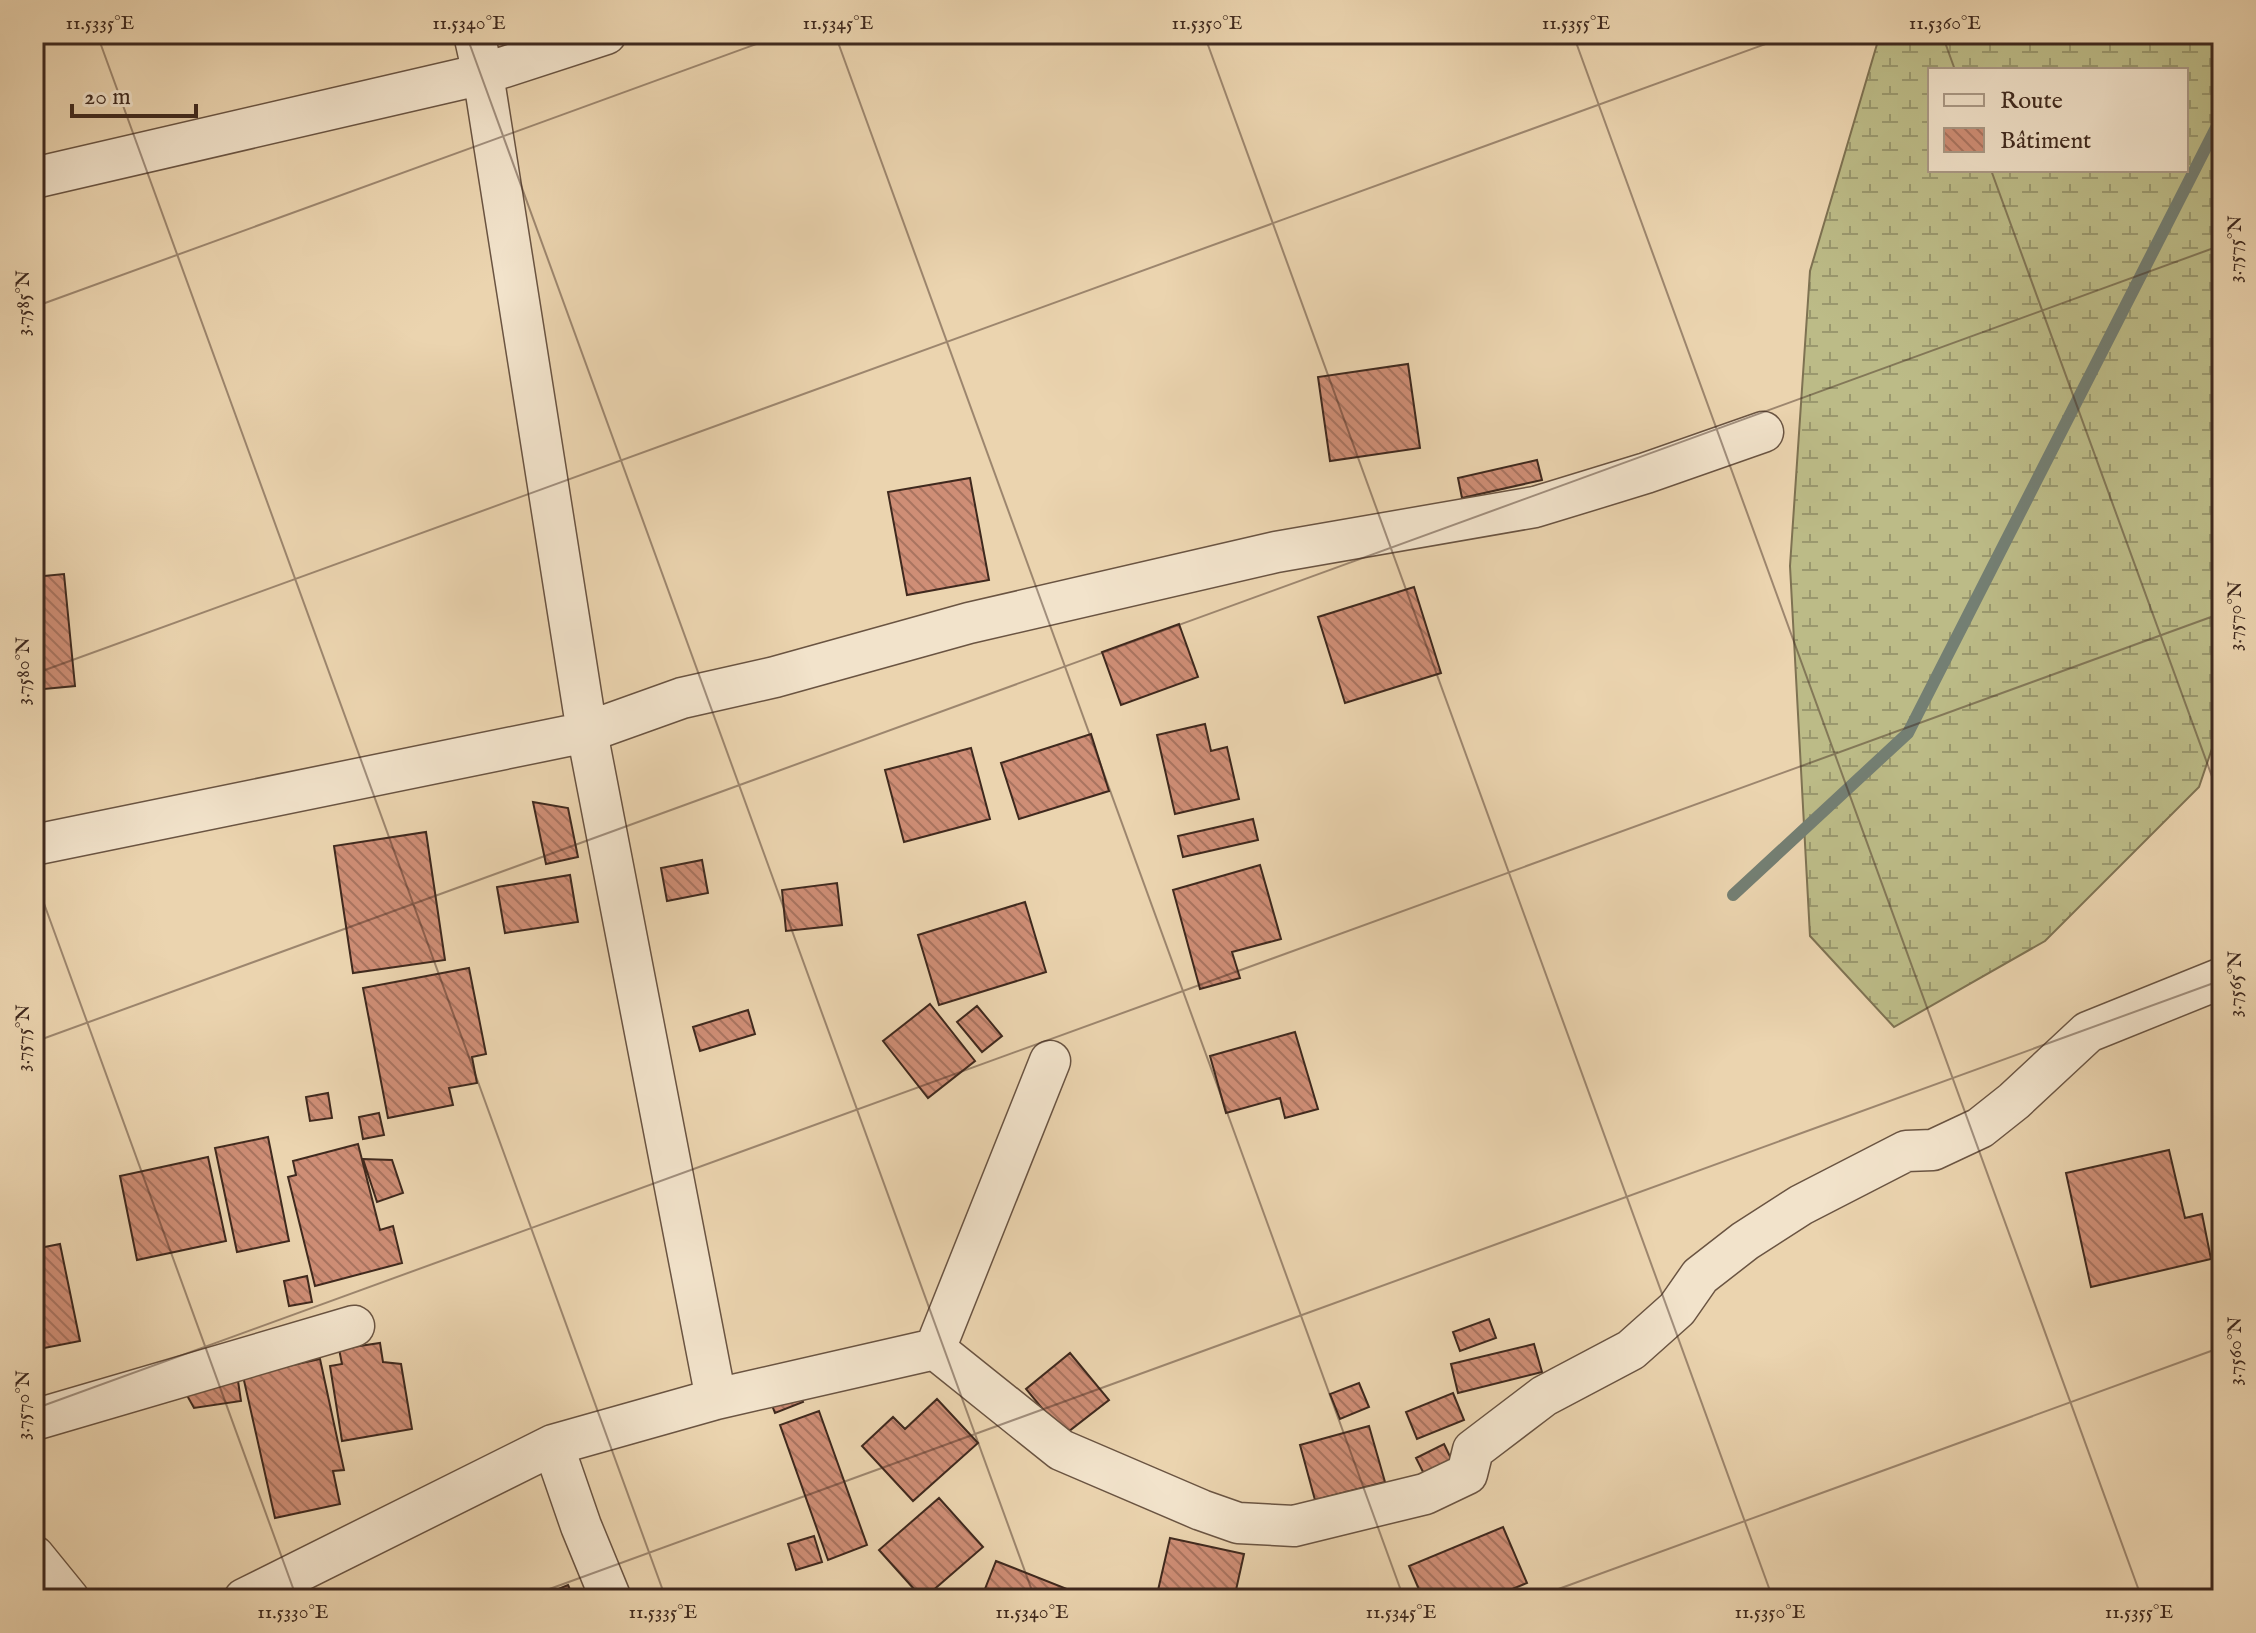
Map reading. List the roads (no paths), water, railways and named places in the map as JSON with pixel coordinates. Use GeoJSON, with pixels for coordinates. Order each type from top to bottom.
{"type":"FeatureCollection","features":[{"type":"Feature","properties":{"kind":"street"},"geometry":{"type":"LineString","coordinates":[[474,34],[483,74],[587,732],[716,1399]]}},
{"type":"Feature","properties":{"kind":"street"},"geometry":{"type":"LineString","coordinates":[[34,178],[483,74],[606,34]]}},
{"type":"Feature","properties":{"kind":"street"},"geometry":{"type":"LineString","coordinates":[[34,845],[587,732],[682,698],[775,677],[969,623],[1276,552],[1535,507],[1763,432]]}},
{"type":"Feature","properties":{"kind":"street"},"geometry":{"type":"LineString","coordinates":[[935,1349],[1061,1450],[1238,1523],[1294,1526],[1425,1494],[1467,1474],[1473,1450],[1544,1396],[1631,1350],[1677,1309],[1700,1276],[1745,1241],[1801,1205],[1906,1151],[1933,1150],[1980,1128],[2014,1101],[2088,1032],[2222,978]]}},
{"type":"Feature","properties":{"kind":"street"},"geometry":{"type":"LineString","coordinates":[[935,1349],[1050,1061]]}},
{"type":"Feature","properties":{"kind":"street"},"geometry":{"type":"LineString","coordinates":[[34,1420],[354,1326]]}},
{"type":"Feature","properties":{"kind":"street"},"geometry":{"type":"LineString","coordinates":[[244,1599],[553,1445],[716,1399],[935,1349]]}},
{"type":"Feature","properties":{"kind":"street"},"geometry":{"type":"LineString","coordinates":[[553,1445],[611,1599]]}},
{"type":"Feature","properties":{"kind":"street"},"geometry":{"type":"LineString","coordinates":[[34,1556],[69,1599]]}},
{"type":"Feature","properties":{"kind":"waterway"},"geometry":{"type":"LineString","coordinates":[[1733,895],[1908,733],[2222,116]]}}]}
